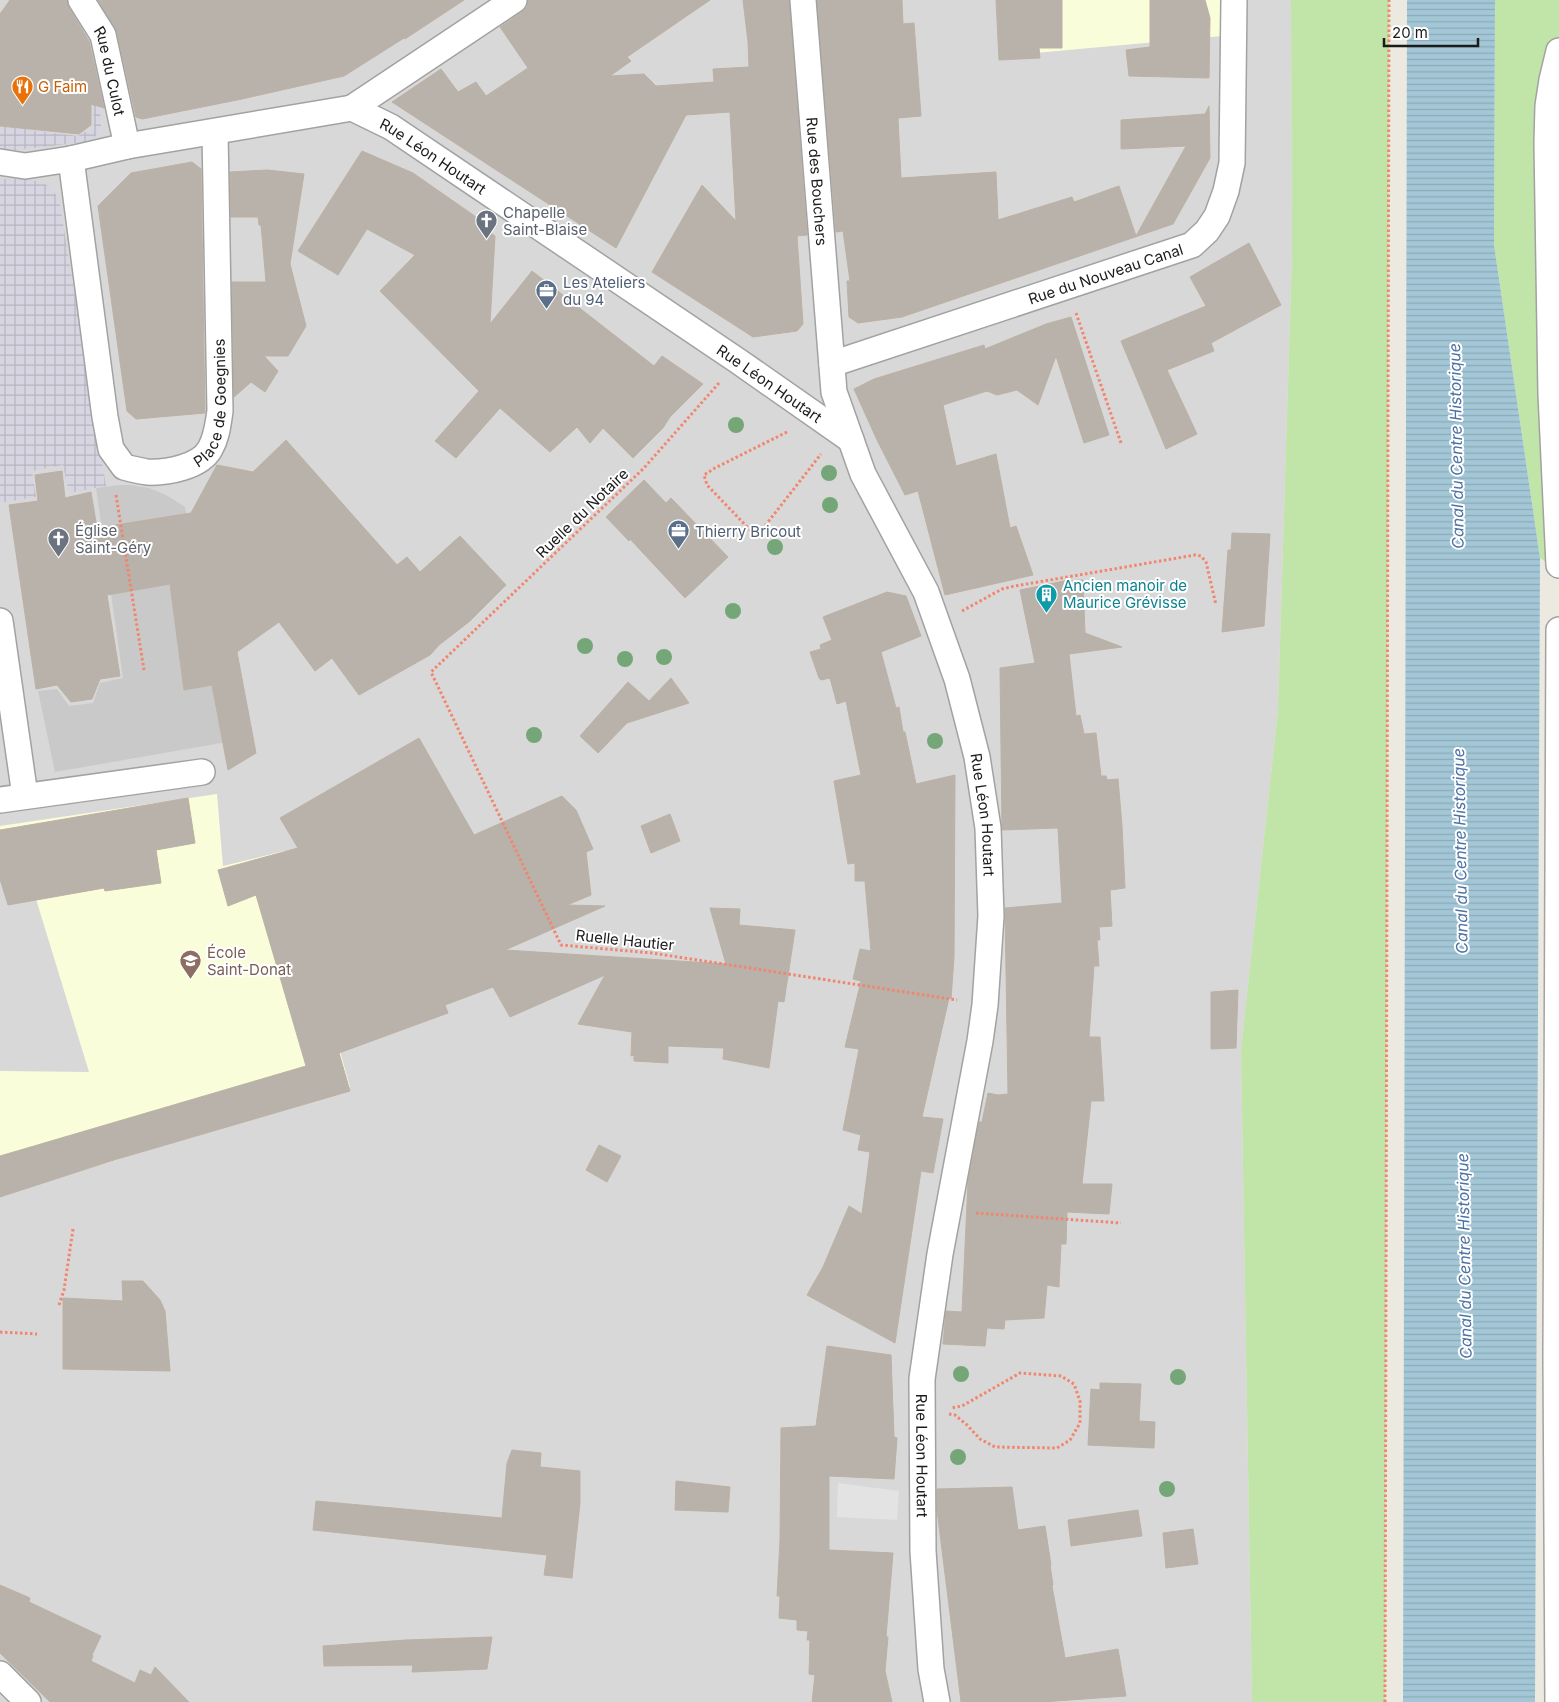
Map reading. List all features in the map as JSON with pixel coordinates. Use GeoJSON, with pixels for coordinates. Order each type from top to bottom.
{"type":"FeatureCollection","features":[{"type":"Feature","properties":{"kind":"street","name":"Rue du Culot"},"geometry":{"type":"LineString","coordinates":[[81,0],[103,35],[127,146]]}},
{"type":"Feature","properties":{"kind":"street"},"geometry":{"type":"LineString","coordinates":[[0,162],[24,166],[71,159],[127,146],[352,108],[514,0]]}},
{"type":"Feature","properties":{"kind":"street","name":"Rue des Bouchers"},"geometry":{"type":"LineString","coordinates":[[803,0],[832,364]]}},
{"type":"Feature","properties":{"kind":"street","name":"Rue du Nouveau Canal"},"geometry":{"type":"LineString","coordinates":[[832,364],[1192,245],[1207,231],[1217,216],[1226,191],[1232,163],[1234,0]]}},
{"type":"Feature","properties":{"kind":"street"},"geometry":{"type":"LineString","coordinates":[[1559,50],[1548,106],[1547,142],[1551,394],[1559,565]]}},
{"type":"Feature","properties":{"kind":"street","name":"Rue Léon Houtart"},"geometry":{"type":"LineString","coordinates":[[352,108],[392,127],[844,435]]}},
{"type":"Feature","properties":{"kind":"street","name":"Place de Goegnies"},"geometry":{"type":"LineString","coordinates":[[71,159],[105,417],[111,449],[124,467],[148,472],[183,468],[198,461],[209,450],[217,432],[220,411],[215,132]]}},
{"type":"Feature","properties":{"kind":"street","name":"Rue Léon Houtart"},"geometry":{"type":"LineString","coordinates":[[832,364],[834,392],[844,435],[926,592],[957,679],[974,749],[988,828],[991,916],[985,1005],[940,1254],[922,1379],[930,1411],[922,1551],[931,1670],[938,1702]]}},
{"type":"Feature","properties":{"kind":"street"},"geometry":{"type":"LineString","coordinates":[[0,621],[25,796]]}},
{"type":"Feature","properties":{"kind":"street"},"geometry":{"type":"LineString","coordinates":[[1558,1702],[1556,1346],[1559,630]]}},
{"type":"Feature","properties":{"kind":"street"},"geometry":{"type":"LineString","coordinates":[[0,800],[202,772]]}},
{"type":"Feature","properties":{"kind":"street"},"geometry":{"type":"LineString","coordinates":[[0,1674],[28,1702]]}},
{"type":"Feature","properties":{"kind":"path"},"geometry":{"type":"LineString","coordinates":[[1385,1702],[1388,0]]}},
{"type":"Feature","properties":{"kind":"path"},"geometry":{"type":"LineString","coordinates":[[1067,286],[1121,443]]}},
{"type":"Feature","properties":{"kind":"path","name":"Ruelle du Notaire"},"geometry":{"type":"LineString","coordinates":[[431,672],[644,468],[738,361]]}},
{"type":"Feature","properties":{"kind":"path"},"geometry":{"type":"LineString","coordinates":[[810,411],[799,426],[704,475],[707,485],[752,532],[762,531],[826,448],[844,435]]}},
{"type":"Feature","properties":{"kind":"path"},"geometry":{"type":"LineString","coordinates":[[111,449],[115,487],[144,670]]}},
{"type":"Feature","properties":{"kind":"path"},"geometry":{"type":"LineString","coordinates":[[936,621],[963,611],[1009,587],[1195,554],[1201,556],[1206,562],[1216,605]]}},
{"type":"Feature","properties":{"kind":"path","name":"Ruelle Hautier"},"geometry":{"type":"LineString","coordinates":[[431,672],[560,945],[652,952],[985,1005]]}},
{"type":"Feature","properties":{"kind":"path"},"geometry":{"type":"LineString","coordinates":[[948,1212],[1122,1223]]}},
{"type":"Feature","properties":{"kind":"path"},"geometry":{"type":"LineString","coordinates":[[59,1305],[64,1290],[73,1229]]}},
{"type":"Feature","properties":{"kind":"path"},"geometry":{"type":"LineString","coordinates":[[0,1332],[37,1334]]}},
{"type":"Feature","properties":{"kind":"path"},"geometry":{"type":"LineString","coordinates":[[1020,1373],[1061,1376],[1074,1384],[1080,1400],[1080,1423],[1070,1440],[1057,1448],[995,1447],[980,1440],[955,1415],[930,1411],[962,1406],[1020,1373]]}},
{"type":"Feature","properties":{"kind":"shaded area"},"geometry":{"type":"Polygon","coordinates":[[[0,0],[1291,0],[1292,254],[1278,710],[1241,1050],[1252,1702],[0,1702],[0,0]]]}},
{"type":"Feature","properties":{"kind":"shaded area"},"geometry":{"type":"Polygon","coordinates":[[[1035,0],[1234,0],[1233,35],[1035,53],[1035,0]]]}},
{"type":"Feature","properties":{"kind":"shaded area"},"geometry":{"type":"Polygon","coordinates":[[[92,82],[99,84],[101,129],[93,139],[84,142],[9,151],[0,150],[0,124],[35,131],[78,136],[94,127],[92,82]]]}},
{"type":"Feature","properties":{"kind":"shaded area"},"geometry":{"type":"Polygon","coordinates":[[[0,179],[27,179],[41,182],[50,187],[59,199],[106,486],[69,493],[63,465],[32,471],[36,497],[0,503],[0,179]]]}},
{"type":"Feature","properties":{"kind":"shaded area"},"geometry":{"type":"Polygon","coordinates":[[[120,485],[149,488],[166,495],[185,507],[227,742],[55,772],[38,691],[57,689],[69,706],[93,703],[100,683],[123,678],[96,488],[120,485]]]}},
{"type":"Feature","properties":{"kind":"shaded area","name":"École Saint-Donat"},"geometry":{"type":"Polygon","coordinates":[[[217,794],[223,866],[284,851],[350,1087],[0,1196],[0,1071],[89,1072],[32,886],[0,868],[0,826],[217,794]]]}},
{"type":"Feature","properties":{"kind":"shaded area"},"geometry":{"type":"Polygon","coordinates":[[[838,1483],[899,1491],[897,1520],[837,1517],[838,1483]]]}},
{"type":"Feature","properties":{"kind":"green space"},"geometry":{"type":"Polygon","coordinates":[[[1291,0],[1389,0],[1385,1702],[1252,1702],[1241,1050],[1278,710],[1292,254],[1291,0]]]}},
{"type":"Feature","properties":{"kind":"green space"},"geometry":{"type":"Polygon","coordinates":[[[1495,0],[1559,0],[1559,571],[1540,558],[1494,245],[1495,0]]]}},
{"type":"Feature","properties":{"kind":"water","name":"Canal du Centre Historique"},"geometry":{"type":"Polygon","coordinates":[[[1407,0],[1495,0],[1494,245],[1540,558],[1535,1702],[1403,1702],[1407,0]]]}},
{"type":"Feature","properties":{"kind":"building"},"geometry":{"type":"Polygon","coordinates":[[[10,0],[67,0],[69,8],[89,41],[104,108],[91,104],[91,125],[79,134],[0,126],[0,14],[10,0]]]}},
{"type":"Feature","properties":{"kind":"building"},"geometry":{"type":"Polygon","coordinates":[[[98,0],[464,0],[344,76],[142,119],[136,117],[117,32],[98,0]]]}},
{"type":"Feature","properties":{"kind":"building"},"geometry":{"type":"Polygon","coordinates":[[[528,0],[710,0],[627,57],[631,61],[610,76],[644,74],[656,86],[714,82],[713,69],[749,67],[743,0],[789,0],[807,235],[797,236],[803,324],[797,331],[753,337],[652,272],[702,185],[736,221],[730,112],[686,115],[616,248],[392,102],[441,69],[458,92],[476,82],[486,96],[528,68],[500,27],[522,12],[527,7],[528,0]]]}},
{"type":"Feature","properties":{"kind":"building"},"geometry":{"type":"Polygon","coordinates":[[[817,0],[902,0],[903,24],[914,23],[921,116],[898,118],[901,178],[996,172],[998,220],[1072,197],[1074,202],[1119,186],[1136,236],[1186,146],[1121,149],[1121,120],[1205,114],[1209,106],[1210,158],[1173,224],[902,317],[858,323],[849,317],[847,281],[850,281],[843,231],[836,232],[817,0]]]}},
{"type":"Feature","properties":{"kind":"building"},"geometry":{"type":"Polygon","coordinates":[[[996,0],[1062,0],[1062,48],[1039,48],[1040,58],[999,60],[996,0]]]}},
{"type":"Feature","properties":{"kind":"building"},"geometry":{"type":"Polygon","coordinates":[[[1150,0],[1205,0],[1210,18],[1209,78],[1129,76],[1126,50],[1150,47],[1150,0]]]}},
{"type":"Feature","properties":{"kind":"building"},"geometry":{"type":"Polygon","coordinates":[[[362,151],[413,173],[479,219],[476,223],[495,236],[490,324],[532,271],[654,366],[662,356],[703,384],[633,458],[603,428],[590,443],[577,427],[550,452],[500,408],[456,458],[435,441],[479,391],[380,291],[415,255],[367,229],[338,275],[298,251],[362,151]]]}},
{"type":"Feature","properties":{"kind":"building"},"geometry":{"type":"Polygon","coordinates":[[[192,162],[201,169],[205,413],[136,419],[127,411],[98,206],[131,173],[192,162]]]}},
{"type":"Feature","properties":{"kind":"building"},"geometry":{"type":"Polygon","coordinates":[[[267,170],[304,174],[290,264],[306,326],[288,356],[264,356],[278,371],[265,392],[251,382],[234,397],[232,282],[266,282],[261,225],[259,225],[258,217],[231,217],[230,172],[267,170]]]}},
{"type":"Feature","properties":{"kind":"building"},"geometry":{"type":"Polygon","coordinates":[[[1249,243],[1281,305],[1211,343],[1214,351],[1167,370],[1197,434],[1166,449],[1121,341],[1206,306],[1190,277],[1249,243]]]}},
{"type":"Feature","properties":{"kind":"building"},"geometry":{"type":"Polygon","coordinates":[[[1071,317],[1109,435],[1084,443],[1056,356],[1038,405],[1017,390],[997,395],[987,391],[943,405],[956,466],[996,454],[1010,528],[1016,526],[1033,575],[945,595],[918,491],[905,495],[854,389],[874,379],[984,345],[985,349],[1046,324],[1071,317]]]}},
{"type":"Feature","properties":{"kind":"building"},"geometry":{"type":"Polygon","coordinates":[[[286,440],[397,565],[407,557],[420,572],[460,536],[506,585],[470,621],[439,645],[430,655],[359,695],[332,658],[315,671],[279,622],[237,652],[256,753],[228,770],[212,685],[184,690],[170,584],[107,595],[120,676],[100,679],[92,699],[71,702],[57,685],[36,689],[9,505],[38,501],[35,475],[62,471],[65,498],[91,492],[97,528],[191,513],[217,465],[253,472],[286,440]]]}},
{"type":"Feature","properties":{"kind":"building"},"geometry":{"type":"Polygon","coordinates":[[[644,480],[666,503],[671,498],[728,557],[685,598],[630,539],[629,541],[606,517],[644,480]]]}},
{"type":"Feature","properties":{"kind":"building"},"geometry":{"type":"Polygon","coordinates":[[[1232,533],[1270,534],[1264,626],[1222,632],[1228,550],[1231,550],[1232,533]]]}},
{"type":"Feature","properties":{"kind":"building"},"geometry":{"type":"Polygon","coordinates":[[[1083,580],[1085,633],[1122,647],[1069,654],[1076,716],[1080,715],[1084,734],[1096,733],[1101,776],[1106,776],[1107,780],[1118,779],[1122,826],[1125,888],[1110,890],[1112,926],[1099,927],[1100,940],[1097,940],[1099,966],[1094,966],[1089,1037],[1100,1037],[1104,1101],[1091,1101],[1082,1184],[1112,1184],[1109,1214],[1067,1212],[1066,1244],[1061,1244],[1059,1287],[1047,1285],[1044,1318],[1005,1320],[1004,1329],[987,1328],[985,1346],[943,1344],[946,1311],[962,1312],[968,1182],[979,1122],[982,1122],[988,1093],[1008,1094],[1005,908],[1062,903],[1058,828],[1002,830],[1000,668],[1035,663],[1020,590],[1064,581],[1083,580]]]}},
{"type":"Feature","properties":{"kind":"building"},"geometry":{"type":"Polygon","coordinates":[[[887,592],[906,596],[921,636],[881,652],[896,708],[899,707],[916,784],[955,775],[954,957],[951,999],[949,998],[922,1117],[943,1119],[933,1173],[921,1171],[895,1343],[807,1295],[823,1267],[849,1206],[862,1214],[870,1152],[858,1150],[861,1135],[843,1130],[859,1049],[845,1047],[861,981],[853,979],[860,949],[871,951],[865,881],[855,881],[855,863],[848,864],[834,781],[861,775],[846,701],[837,704],[830,678],[821,680],[819,678],[810,652],[821,649],[820,645],[832,640],[823,617],[887,592]]]}},
{"type":"Feature","properties":{"kind":"building"},"geometry":{"type":"Polygon","coordinates":[[[671,678],[689,703],[627,723],[598,753],[580,736],[628,682],[649,701],[671,678]]]}},
{"type":"Feature","properties":{"kind":"building"},"geometry":{"type":"Polygon","coordinates":[[[419,738],[474,835],[562,796],[576,810],[593,849],[586,852],[591,895],[567,905],[605,906],[505,950],[726,964],[710,908],[740,909],[739,925],[795,930],[784,1002],[778,1001],[769,1068],[723,1059],[724,1048],[668,1046],[668,1063],[634,1061],[634,1055],[631,1056],[632,1032],[578,1024],[605,975],[510,1017],[493,987],[445,1005],[448,1013],[339,1053],[350,1091],[114,1160],[0,1197],[0,1156],[306,1066],[256,895],[228,906],[218,870],[298,848],[280,818],[419,738]]]}},
{"type":"Feature","properties":{"kind":"building"},"geometry":{"type":"Polygon","coordinates":[[[188,798],[195,843],[156,850],[161,883],[105,891],[104,888],[8,905],[0,879],[0,830],[188,798]]]}},
{"type":"Feature","properties":{"kind":"building"},"geometry":{"type":"Polygon","coordinates":[[[670,814],[680,841],[651,853],[641,826],[670,814]]]}},
{"type":"Feature","properties":{"kind":"building"},"geometry":{"type":"Polygon","coordinates":[[[1238,990],[1236,1048],[1211,1049],[1211,992],[1238,990]]]}},
{"type":"Feature","properties":{"kind":"building"},"geometry":{"type":"Polygon","coordinates":[[[599,1145],[621,1156],[607,1182],[586,1170],[599,1145]]]}},
{"type":"Feature","properties":{"kind":"building"},"geometry":{"type":"Polygon","coordinates":[[[122,1281],[143,1281],[160,1300],[165,1311],[170,1371],[63,1369],[63,1298],[123,1301],[122,1281]]]}},
{"type":"Feature","properties":{"kind":"building"},"geometry":{"type":"Polygon","coordinates":[[[827,1346],[891,1355],[894,1437],[897,1438],[894,1479],[829,1476],[829,1550],[893,1553],[885,1671],[892,1702],[812,1702],[815,1675],[809,1674],[810,1640],[807,1640],[808,1631],[797,1630],[797,1620],[779,1618],[780,1596],[777,1596],[780,1541],[781,1428],[816,1426],[827,1346]]]}},
{"type":"Feature","properties":{"kind":"building"},"geometry":{"type":"Polygon","coordinates":[[[1100,1383],[1141,1384],[1139,1421],[1155,1422],[1154,1448],[1088,1445],[1091,1389],[1100,1390],[1100,1383]]]}},
{"type":"Feature","properties":{"kind":"building"},"geometry":{"type":"Polygon","coordinates":[[[512,1450],[541,1453],[540,1467],[580,1471],[580,1503],[572,1578],[544,1575],[547,1555],[313,1530],[316,1501],[502,1518],[507,1463],[512,1450]]]}},
{"type":"Feature","properties":{"kind":"building"},"geometry":{"type":"Polygon","coordinates":[[[676,1481],[730,1487],[728,1512],[675,1510],[676,1481]]]}},
{"type":"Feature","properties":{"kind":"building"},"geometry":{"type":"Polygon","coordinates":[[[1012,1487],[1018,1530],[1045,1526],[1052,1586],[1065,1658],[1118,1649],[1126,1696],[1042,1702],[961,1702],[937,1510],[937,1489],[1012,1487]]]}},
{"type":"Feature","properties":{"kind":"building"},"geometry":{"type":"Polygon","coordinates":[[[1138,1510],[1142,1536],[1071,1546],[1068,1520],[1138,1510]]]}},
{"type":"Feature","properties":{"kind":"building"},"geometry":{"type":"Polygon","coordinates":[[[1193,1529],[1198,1564],[1166,1568],[1163,1533],[1193,1529]]]}},
{"type":"Feature","properties":{"kind":"building"},"geometry":{"type":"Polygon","coordinates":[[[0,1585],[30,1598],[29,1602],[101,1636],[91,1661],[135,1683],[140,1670],[151,1675],[155,1667],[189,1702],[50,1702],[0,1653],[0,1585]]]}},
{"type":"Feature","properties":{"kind":"building"},"geometry":{"type":"Polygon","coordinates":[[[492,1637],[487,1669],[412,1672],[413,1665],[324,1666],[323,1646],[406,1640],[492,1637]]]}},
{"type":"Feature","properties":{"kind":"place","name":"G Faim"},"geometry":{"type":"Point","coordinates":[22,105]}},
{"type":"Feature","properties":{"kind":"place","name":"Chapelle Saint-Blaise"},"geometry":{"type":"Point","coordinates":[487,240]}},
{"type":"Feature","properties":{"kind":"place","name":"Les Ateliers du 94"},"geometry":{"type":"Point","coordinates":[547,310]}},
{"type":"Feature","properties":{"kind":"place","name":"Thierry Bricout"},"geometry":{"type":"Point","coordinates":[679,550]}},
{"type":"Feature","properties":{"kind":"place","name":"Église Saint-Géry"},"geometry":{"type":"Point","coordinates":[59,558]}},
{"type":"Feature","properties":{"kind":"place","name":"Ancien manoir de Maurice Grévisse"},"geometry":{"type":"Point","coordinates":[1047,613]}},
{"type":"Feature","properties":{"kind":"place","name":"École Saint-Donat"},"geometry":{"type":"Point","coordinates":[191,980]}}]}
